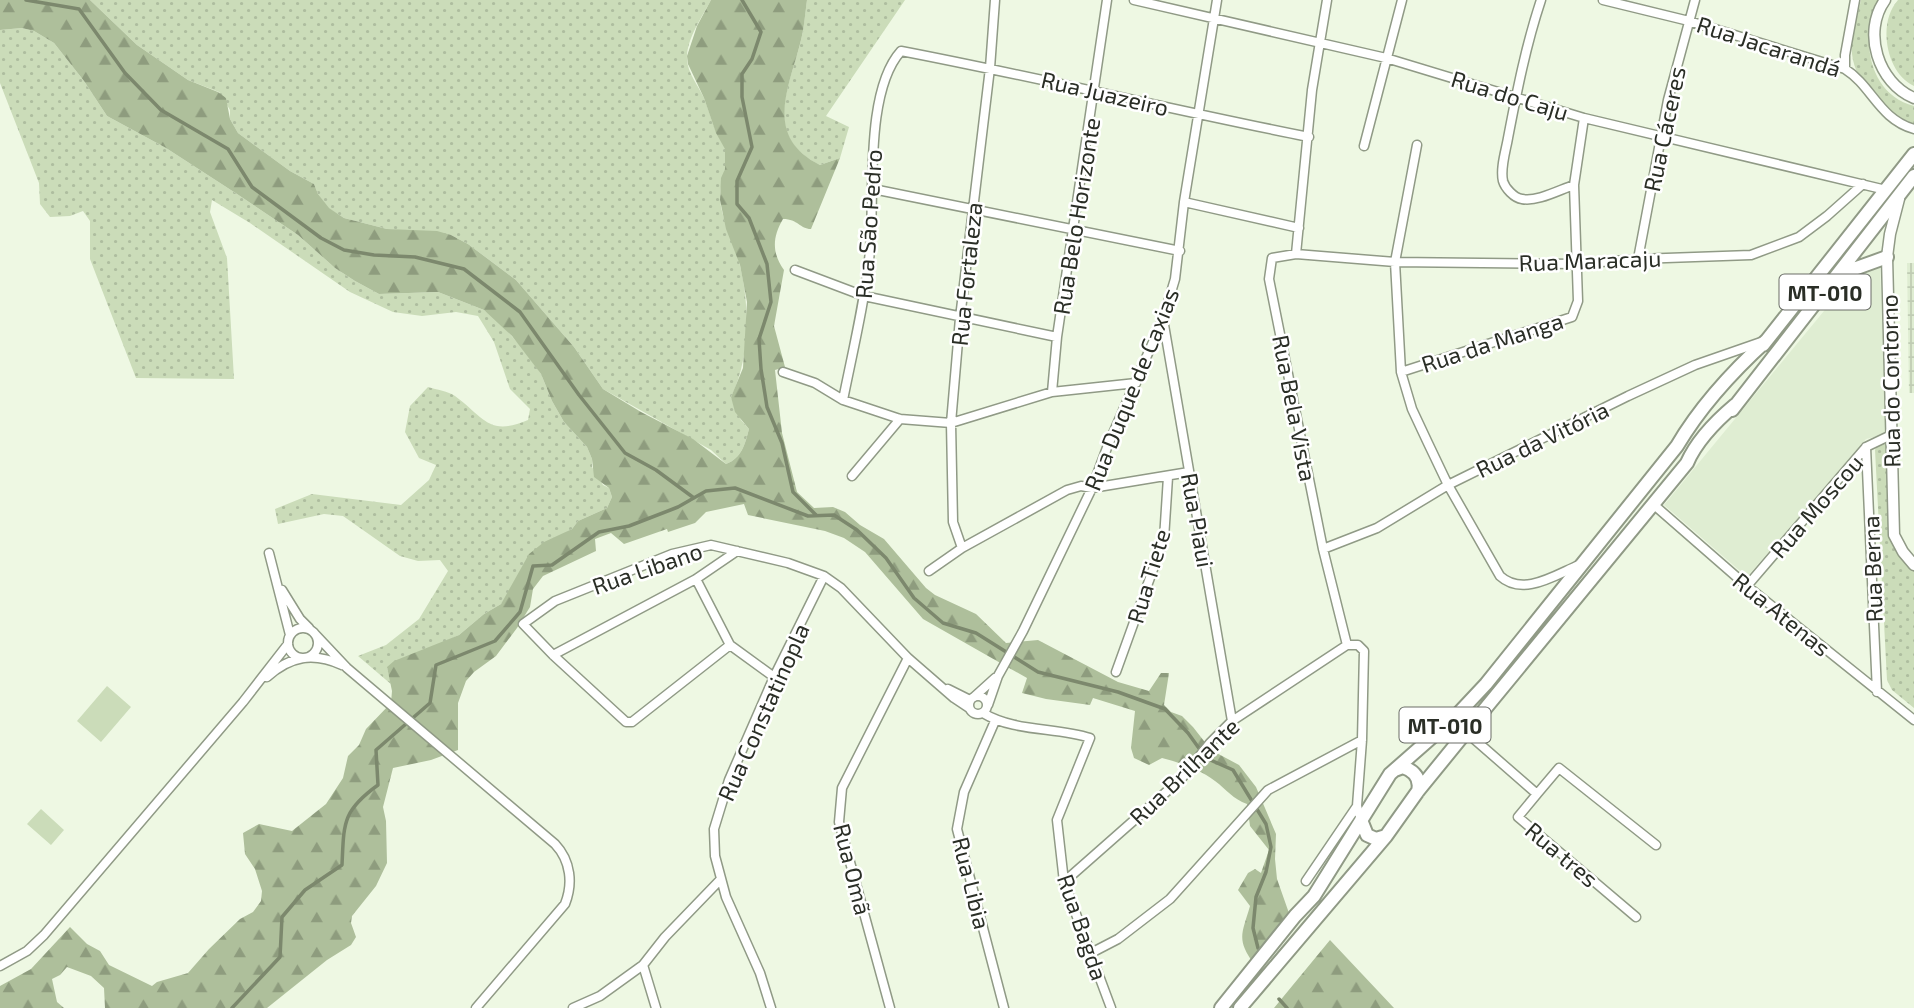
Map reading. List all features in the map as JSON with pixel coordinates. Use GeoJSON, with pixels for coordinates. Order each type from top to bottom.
{"type":"FeatureCollection","features":[{"type":"Feature","properties":{"kind":"main road","name":"MT-010"},"geometry":{"type":"LineString","coordinates":[[1221,1008],[1314,896],[1390,774],[1456,716],[1486,684],[1678,446],[1694,432],[1755,359],[1767,340],[1914,154]]}},
{"type":"Feature","properties":{"kind":"main road","name":"MT-010"},"geometry":{"type":"LineString","coordinates":[[1240,1008],[1386,836],[1466,732],[1687,463],[1698,456],[1726,422],[1735,405],[1914,176]]}},
{"type":"Feature","properties":{"kind":"main road"},"geometry":{"type":"LineString","coordinates":[[1839,274],[1887,257]]}},
{"type":"Feature","properties":{"kind":"main road"},"geometry":{"type":"LineString","coordinates":[[1390,774],[1400,767],[1407,768],[1418,779],[1418,792]]}},
{"type":"Feature","properties":{"kind":"main road"},"geometry":{"type":"LineString","coordinates":[[1361,820],[1367,835],[1376,839],[1386,836]]}},
{"type":"Feature","properties":{"kind":"street","name":"Rua Fortaleza"},"geometry":{"type":"LineString","coordinates":[[962,548],[953,522],[951,423],[995,0]]}},
{"type":"Feature","properties":{"kind":"street","name":"Rua Belo Horizonte"},"geometry":{"type":"LineString","coordinates":[[1052,391],[1057,337],[1107,0]]}},
{"type":"Feature","properties":{"kind":"street","name":"Rua do Caju"},"geometry":{"type":"LineString","coordinates":[[1134,0],[1386,58],[1584,118],[1886,190]]}},
{"type":"Feature","properties":{"kind":"street","name":"Rua Duque de Caxias"},"geometry":{"type":"LineString","coordinates":[[971,702],[1005,666],[1093,488],[1108,446],[1163,320],[1180,251],[1184,202],[1217,0]]}},
{"type":"Feature","properties":{"kind":"street"},"geometry":{"type":"LineString","coordinates":[[1296,254],[1312,90],[1327,0]]}},
{"type":"Feature","properties":{"kind":"street"},"geometry":{"type":"LineString","coordinates":[[1364,146],[1402,0]]}},
{"type":"Feature","properties":{"kind":"street"},"geometry":{"type":"LineString","coordinates":[[1541,0],[1532,25],[1516,97],[1503,182],[1511,194],[1521,199],[1574,185]]}},
{"type":"Feature","properties":{"kind":"street","name":"Rua Jacarandá"},"geometry":{"type":"LineString","coordinates":[[1603,0],[1689,21],[1845,69],[1880,108],[1894,120],[1914,129]]}},
{"type":"Feature","properties":{"kind":"street","name":"Rua Cáceres"},"geometry":{"type":"LineString","coordinates":[[1638,259],[1661,135],[1695,0]]}},
{"type":"Feature","properties":{"kind":"street"},"geometry":{"type":"LineString","coordinates":[[1845,69],[1854,0]]}},
{"type":"Feature","properties":{"kind":"street"},"geometry":{"type":"LineString","coordinates":[[1885,0],[1879,9],[1876,26],[1881,68],[1894,85],[1914,98]]}},
{"type":"Feature","properties":{"kind":"street","name":"Rua Juazeiro"},"geometry":{"type":"LineString","coordinates":[[901,51],[1309,137]]}},
{"type":"Feature","properties":{"kind":"street","name":"Rua São Pedro"},"geometry":{"type":"LineString","coordinates":[[843,400],[864,296],[870,250],[876,112],[891,62],[901,51]]}},
{"type":"Feature","properties":{"kind":"street"},"geometry":{"type":"LineString","coordinates":[[1577,264],[1574,185],[1584,118]]}},
{"type":"Feature","properties":{"kind":"street"},"geometry":{"type":"LineString","coordinates":[[1417,145],[1395,262],[1401,372],[1412,409],[1448,485],[1493,568],[1507,583],[1529,585],[1585,562]]}},
{"type":"Feature","properties":{"kind":"street","name":"Rua Maracaju"},"geometry":{"type":"LineString","coordinates":[[1296,254],[1395,262],[1577,264],[1751,255],[1798,237],[1863,184]]}},
{"type":"Feature","properties":{"kind":"street"},"geometry":{"type":"LineString","coordinates":[[873,189],[1180,251]]}},
{"type":"Feature","properties":{"kind":"street","name":"Rua do Contorno"},"geometry":{"type":"LineString","coordinates":[[1901,193],[1893,219],[1887,257],[1894,535],[1914,565]]}},
{"type":"Feature","properties":{"kind":"street"},"geometry":{"type":"LineString","coordinates":[[1184,202],[1299,228]]}},
{"type":"Feature","properties":{"kind":"street","name":"Rua Bela Vista"},"geometry":{"type":"LineString","coordinates":[[1296,254],[1272,258],[1269,279],[1323,549],[1347,645],[1358,645],[1364,650],[1357,806],[1361,820]]}},
{"type":"Feature","properties":{"kind":"street","name":"Rua da Manga"},"geometry":{"type":"LineString","coordinates":[[1401,372],[1572,317],[1578,301],[1577,264]]}},
{"type":"Feature","properties":{"kind":"street"},"geometry":{"type":"LineString","coordinates":[[795,270],[864,296],[1057,337]]}},
{"type":"Feature","properties":{"kind":"street","name":"Rua Piaui"},"geometry":{"type":"LineString","coordinates":[[1163,320],[1232,721]]}},
{"type":"Feature","properties":{"kind":"street","name":"Rua da Vitória"},"geometry":{"type":"LineString","coordinates":[[1323,549],[1377,528],[1448,485],[1673,375],[1767,340]]}},
{"type":"Feature","properties":{"kind":"street"},"geometry":{"type":"LineString","coordinates":[[783,372],[815,383],[843,400],[900,419],[951,423],[1052,391],[1136,383]]}},
{"type":"Feature","properties":{"kind":"street"},"geometry":{"type":"LineString","coordinates":[[852,476],[900,419]]}},
{"type":"Feature","properties":{"kind":"street","name":"Rua Moscou"},"geometry":{"type":"LineString","coordinates":[[1747,586],[1866,447],[1891,435]]}},
{"type":"Feature","properties":{"kind":"street","name":"Rua Berna"},"geometry":{"type":"LineString","coordinates":[[1866,447],[1877,692]]}},
{"type":"Feature","properties":{"kind":"street"},"geometry":{"type":"LineString","coordinates":[[929,571],[962,548],[1067,490],[1189,472]]}},
{"type":"Feature","properties":{"kind":"street","name":"Rua Tiete"},"geometry":{"type":"LineString","coordinates":[[1116,672],[1164,538],[1168,477]]}},
{"type":"Feature","properties":{"kind":"street","name":"Rua Atenas"},"geometry":{"type":"LineString","coordinates":[[1653,504],[1747,586],[1914,720]]}},
{"type":"Feature","properties":{"kind":"street","name":"Rua Libano"},"geometry":{"type":"LineString","coordinates":[[553,655],[523,624],[555,601],[672,554],[711,545],[788,563],[824,576],[841,588],[908,658],[942,687],[971,702],[984,698],[985,709],[995,721]]}},
{"type":"Feature","properties":{"kind":"street"},"geometry":{"type":"LineString","coordinates":[[730,645],[632,722],[626,722],[553,655],[696,579],[737,551]]}},
{"type":"Feature","properties":{"kind":"street"},"geometry":{"type":"LineString","coordinates":[[269,553],[289,640],[296,656],[321,657],[347,667]]}},
{"type":"Feature","properties":{"kind":"street","name":"Rua Constatinopla"},"geometry":{"type":"LineString","coordinates":[[771,1008],[760,973],[720,880],[715,856],[714,830],[729,780],[774,677],[824,576]]}},
{"type":"Feature","properties":{"kind":"street"},"geometry":{"type":"LineString","coordinates":[[276,579],[300,619],[347,667],[555,844],[567,862],[570,887],[565,904],[476,1008]]}},
{"type":"Feature","properties":{"kind":"street"},"geometry":{"type":"LineString","coordinates":[[696,579],[730,645],[774,677]]}},
{"type":"Feature","properties":{"kind":"street"},"geometry":{"type":"LineString","coordinates":[[0,966],[27,951],[44,935],[243,702],[289,640],[302,628],[313,632],[317,638],[317,648],[311,656],[289,662],[275,670],[243,702]]}},
{"type":"Feature","properties":{"kind":"street","name":"Rua Brilhante"},"geometry":{"type":"LineString","coordinates":[[1064,882],[1182,778],[1232,721],[1347,645]]}},
{"type":"Feature","properties":{"kind":"street","name":"Rua Omã"},"geometry":{"type":"LineString","coordinates":[[890,1008],[839,822],[842,788],[908,658]]}},
{"type":"Feature","properties":{"kind":"street","name":"Rua Duque de Caxias"},"geometry":{"type":"LineString","coordinates":[[985,709],[998,676]]}},
{"type":"Feature","properties":{"kind":"street","name":"Rua Libano"},"geometry":{"type":"LineString","coordinates":[[971,702],[974,714],[985,709]]}},
{"type":"Feature","properties":{"kind":"street","name":"Rua Bagda"},"geometry":{"type":"LineString","coordinates":[[995,721],[1075,733],[1090,738],[1057,820],[1064,882],[1111,1008]]}},
{"type":"Feature","properties":{"kind":"street","name":"Rua Libia"},"geometry":{"type":"LineString","coordinates":[[995,721],[964,792],[957,829],[1004,1008]]}},
{"type":"Feature","properties":{"kind":"street","name":"Rua tres"},"geometry":{"type":"LineString","coordinates":[[1466,732],[1537,794],[1518,817],[1636,917]]}},
{"type":"Feature","properties":{"kind":"street"},"geometry":{"type":"LineString","coordinates":[[1091,953],[1118,939],[1170,899],[1268,790],[1362,740]]}},
{"type":"Feature","properties":{"kind":"street"},"geometry":{"type":"LineString","coordinates":[[1537,794],[1559,768],[1656,845]]}},
{"type":"Feature","properties":{"kind":"street"},"geometry":{"type":"LineString","coordinates":[[1306,881],[1357,806]]}},
{"type":"Feature","properties":{"kind":"street"},"geometry":{"type":"LineString","coordinates":[[573,1008],[600,996],[643,965],[665,937],[720,880]]}},
{"type":"Feature","properties":{"kind":"street"},"geometry":{"type":"LineString","coordinates":[[643,965],[656,1008]]}},
{"type":"Feature","properties":{"kind":"shaded area"},"geometry":{"type":"Polygon","coordinates":[[[90,0],[711,0],[692,36],[687,59],[691,74],[725,147],[726,160],[720,200],[741,268],[744,287],[746,344],[738,380],[731,397],[741,420],[749,429],[739,454],[726,464],[711,450],[603,389],[574,347],[516,280],[468,244],[451,235],[387,229],[344,218],[328,208],[314,184],[290,171],[238,133],[230,119],[230,110],[219,92],[188,80],[137,45],[90,0]]]}},
{"type":"Feature","properties":{"kind":"shaded area"},"geometry":{"type":"Polygon","coordinates":[[[807,0],[905,0],[826,116],[849,127],[840,158],[820,165],[802,154],[791,141],[785,127],[786,95],[803,33],[807,0]]]}},
{"type":"Feature","properties":{"kind":"shaded area"},"geometry":{"type":"Polygon","coordinates":[[[1861,0],[1880,0],[1870,31],[1872,63],[1887,90],[1899,100],[1914,106],[1914,125],[1894,114],[1874,97],[1854,66],[1852,40],[1861,0]]]}},
{"type":"Feature","properties":{"kind":"shaded area"},"geometry":{"type":"Polygon","coordinates":[[[1898,0],[1914,0],[1914,86],[1904,80],[1897,70],[1888,47],[1888,21],[1898,0]]]}},
{"type":"Feature","properties":{"kind":"shaded area"},"geometry":{"type":"Polygon","coordinates":[[[22,28],[34,31],[54,43],[107,116],[166,148],[237,194],[298,235],[335,268],[355,281],[379,294],[438,292],[484,310],[498,321],[526,352],[541,374],[564,422],[587,447],[592,467],[603,485],[609,488],[612,497],[607,508],[578,521],[572,529],[559,536],[501,604],[459,635],[387,668],[392,685],[358,656],[386,645],[419,619],[448,571],[440,560],[418,561],[400,556],[343,516],[324,514],[278,524],[275,509],[312,494],[401,505],[429,480],[436,465],[419,458],[405,432],[410,406],[428,387],[452,394],[480,417],[495,425],[515,425],[528,420],[530,409],[510,389],[494,342],[478,316],[456,312],[422,316],[393,312],[350,292],[212,200],[210,212],[227,258],[234,379],[136,378],[90,259],[90,221],[83,211],[70,216],[50,217],[40,204],[39,183],[0,83],[0,30],[22,28]]]}},
{"type":"Feature","properties":{"kind":"shaded area"},"geometry":{"type":"Polygon","coordinates":[[[1907,263],[1914,263],[1914,393],[1909,393],[1907,263]]]}},
{"type":"Feature","properties":{"kind":"shaded area"},"geometry":{"type":"Polygon","coordinates":[[[1874,266],[1880,266],[1886,434],[1866,439],[1747,577],[1664,505],[1852,277],[1874,266]]]}},
{"type":"Feature","properties":{"kind":"shaded area"},"geometry":{"type":"Polygon","coordinates":[[[1888,438],[1891,537],[1900,557],[1914,570],[1914,708],[1892,690],[1887,680],[1875,450],[1877,445],[1888,438]]]}},
{"type":"Feature","properties":{"kind":"shaded area"},"geometry":{"type":"Polygon","coordinates":[[[107,686],[131,707],[101,742],[77,721],[107,686]]]}},
{"type":"Feature","properties":{"kind":"shaded area"},"geometry":{"type":"Polygon","coordinates":[[[41,809],[64,830],[51,845],[27,824],[41,809]]]}},
{"type":"Feature","properties":{"kind":"green space"},"geometry":{"type":"Polygon","coordinates":[[[0,0],[90,0],[137,45],[188,80],[226,98],[230,119],[238,133],[290,171],[314,184],[329,208],[344,218],[387,229],[437,231],[468,244],[516,280],[574,347],[603,389],[693,439],[726,464],[739,454],[749,429],[735,412],[731,397],[743,368],[747,302],[740,265],[726,229],[720,200],[725,149],[716,133],[687,56],[697,26],[711,0],[807,0],[801,39],[786,95],[786,127],[792,141],[803,154],[820,165],[840,158],[811,229],[783,219],[775,239],[777,258],[784,270],[774,326],[785,367],[775,370],[782,433],[797,492],[814,508],[833,507],[845,512],[860,525],[884,539],[926,588],[976,614],[1006,643],[1038,640],[1118,682],[1149,691],[1161,673],[1169,673],[1164,705],[1171,712],[1182,716],[1211,750],[1239,765],[1256,787],[1276,834],[1277,879],[1290,916],[1254,964],[1242,936],[1250,906],[1238,890],[1248,873],[1255,869],[1261,873],[1269,850],[1250,826],[1247,804],[1209,777],[1190,767],[1162,758],[1149,765],[1134,758],[1131,748],[1135,711],[1093,698],[1090,705],[1022,693],[1027,678],[923,619],[865,552],[844,538],[825,531],[748,515],[744,504],[706,512],[695,523],[668,532],[667,529],[624,544],[611,533],[595,539],[596,551],[543,576],[533,589],[530,607],[517,628],[496,656],[466,681],[458,703],[458,750],[431,760],[393,768],[383,807],[387,863],[376,886],[352,916],[351,923],[356,937],[351,945],[327,960],[267,1008],[105,1008],[104,988],[91,976],[67,967],[52,979],[57,1002],[64,1008],[0,1008],[0,986],[31,969],[70,927],[87,944],[100,951],[109,965],[152,986],[188,973],[209,949],[240,919],[253,912],[261,901],[262,891],[255,869],[245,854],[243,833],[259,824],[292,831],[326,804],[343,778],[348,756],[359,745],[366,729],[391,703],[392,691],[387,667],[394,661],[459,635],[501,604],[529,554],[544,542],[572,529],[578,521],[607,508],[612,497],[609,488],[594,477],[592,459],[587,447],[564,422],[541,374],[512,336],[484,310],[438,292],[379,294],[355,281],[335,268],[298,235],[237,194],[166,148],[107,116],[54,43],[34,31],[22,28],[0,30],[0,0]]]}},
{"type":"Feature","properties":{"kind":"green space"},"geometry":{"type":"Polygon","coordinates":[[[1330,940],[1394,1008],[1274,1008],[1330,940]]]}},
{"type":"Feature","properties":{"kind":"waterway"},"geometry":{"type":"LineString","coordinates":[[26,0],[79,9],[125,73],[161,110],[228,149],[252,187],[321,238],[344,250],[415,257],[464,269],[520,312],[579,395],[625,453],[656,470],[694,498]]}},
{"type":"Feature","properties":{"kind":"waterway"},"geometry":{"type":"LineString","coordinates":[[742,0],[761,32],[752,59],[742,74],[742,97],[752,147],[737,181],[737,204],[749,218],[767,264],[771,302],[759,339],[767,407],[782,443],[793,492],[816,515]]}},
{"type":"Feature","properties":{"kind":"waterway"},"geometry":{"type":"LineString","coordinates":[[232,1008],[280,957],[282,917],[305,890],[342,865],[347,819],[357,803],[378,785],[376,750],[430,703],[436,665],[495,641],[520,612],[533,566],[552,565],[599,532],[629,526],[678,507],[706,491],[735,488],[808,516],[834,515],[857,530],[886,558],[914,598],[943,623],[976,633],[1038,672],[1118,692],[1165,709],[1188,733],[1206,758],[1233,770],[1266,824],[1271,847],[1266,872],[1256,897],[1253,928],[1258,948]]}},
{"type":"Feature","properties":{"kind":"waterway"},"geometry":{"type":"LineString","coordinates":[[1279,999],[1287,1008]]}}]}
